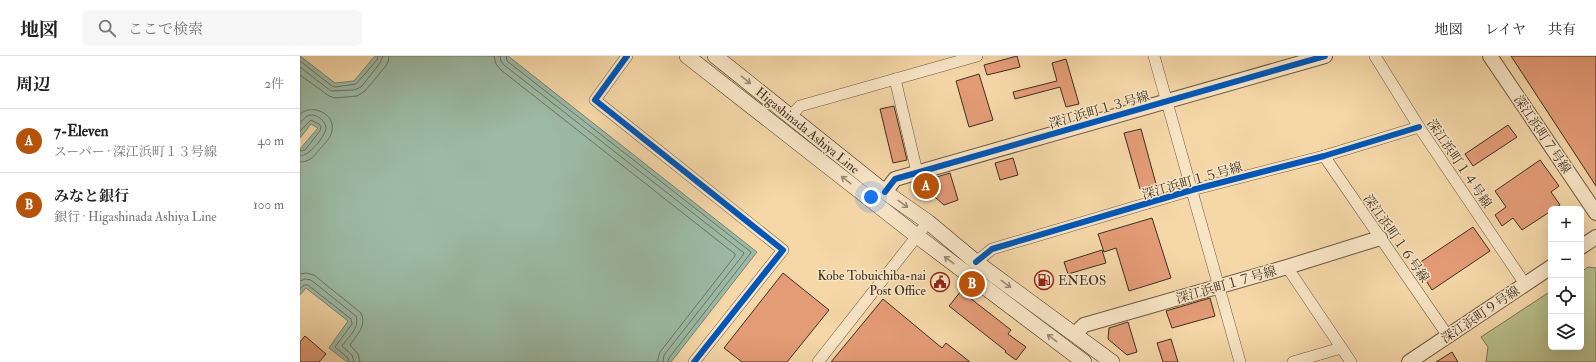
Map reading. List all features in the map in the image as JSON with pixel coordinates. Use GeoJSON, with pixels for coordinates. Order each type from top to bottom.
{"type":"FeatureCollection","features":[{"type":"Feature","properties":{"kind":"main road","name":"Higashinada Ashiya Line"},"geometry":{"type":"LineString","coordinates":[[687,56],[917,236],[1084,362]]}},
{"type":"Feature","properties":{"kind":"main road","name":"Higashinada Ashiya Line"},"geometry":{"type":"LineString","coordinates":[[715,56],[885,192],[928,222],[976,262],[1112,362]]}},
{"type":"Feature","properties":{"kind":"street"},"geometry":{"type":"LineString","coordinates":[[627,56],[595,100],[783,250],[694,362]]}},
{"type":"Feature","properties":{"kind":"street"},"geometry":{"type":"LineString","coordinates":[[791,116],[800,106],[977,56]]}},
{"type":"Feature","properties":{"kind":"street"},"geometry":{"type":"LineString","coordinates":[[1154,56],[1240,362]]}},
{"type":"Feature","properties":{"kind":"street","name":"深江浜町１３号線"},"geometry":{"type":"LineString","coordinates":[[885,192],[895,179],[917,172],[1325,56]]}},
{"type":"Feature","properties":{"kind":"street","name":"深江浜町１４号線"},"geometry":{"type":"LineString","coordinates":[[1375,56],[1419,127],[1525,284]]}},
{"type":"Feature","properties":{"kind":"street","name":"深江浜町７号線"},"geometry":{"type":"LineString","coordinates":[[1490,56],[1596,213]]}},
{"type":"Feature","properties":{"kind":"street"},"geometry":{"type":"LineString","coordinates":[[895,79],[917,172]]}},
{"type":"Feature","properties":{"kind":"street","name":"深江浜町１５号線"},"geometry":{"type":"LineString","coordinates":[[976,262],[992,249],[1192,190],[1324,156],[1419,127]]}},
{"type":"Feature","properties":{"kind":"street","name":"深江浜町１６号線"},"geometry":{"type":"LineString","coordinates":[[1324,156],[1448,336]]}},
{"type":"Feature","properties":{"kind":"street"},"geometry":{"type":"LineString","coordinates":[[818,362],[928,222]]}},
{"type":"Feature","properties":{"kind":"street"},"geometry":{"type":"LineString","coordinates":[[1584,245],[1596,237]]}},
{"type":"Feature","properties":{"kind":"street","name":"深江浜町１７号線"},"geometry":{"type":"LineString","coordinates":[[1075,334],[1084,325],[1287,267],[1380,238]]}},
{"type":"Feature","properties":{"kind":"street"},"geometry":{"type":"LineString","coordinates":[[1287,267],[1351,362]]}},
{"type":"Feature","properties":{"kind":"street","name":"深江浜町９号線"},"geometry":{"type":"LineString","coordinates":[[1409,362],[1548,269]]}},
{"type":"Feature","properties":{"kind":"street"},"geometry":{"type":"LineString","coordinates":[[1293,362],[1341,348]]}},
{"type":"Feature","properties":{"kind":"green space"},"geometry":{"type":"Polygon","coordinates":[[[1588,267],[1596,268],[1596,362],[1486,362],[1488,347],[1481,337],[1548,293],[1548,350],[1584,350],[1584,270],[1588,267]]]}},
{"type":"Feature","properties":{"kind":"water"},"geometry":{"type":"Polygon","coordinates":[[[300,56],[335,83],[354,81],[375,56],[508,56],[757,252],[671,362],[347,362],[329,348],[348,321],[306,288],[300,295],[300,149],[318,128],[311,124],[300,138],[300,56]]]}},
{"type":"Feature","properties":{"kind":"building"},"geometry":{"type":"Polygon","coordinates":[[[1017,56],[1020,67],[987,75],[984,65],[1017,56]]]}},
{"type":"Feature","properties":{"kind":"building"},"geometry":{"type":"Polygon","coordinates":[[[1511,56],[1596,56],[1596,186],[1511,56]]]}},
{"type":"Feature","properties":{"kind":"building"},"geometry":{"type":"Polygon","coordinates":[[[1066,59],[1079,104],[1066,107],[1060,87],[1015,99],[1013,92],[1057,81],[1052,63],[1066,59]]]}},
{"type":"Feature","properties":{"kind":"building"},"geometry":{"type":"Polygon","coordinates":[[[979,74],[993,120],[969,127],[956,81],[979,74]]]}},
{"type":"Feature","properties":{"kind":"building"},"geometry":{"type":"Polygon","coordinates":[[[894,106],[907,160],[893,163],[880,109],[894,106]]]}},
{"type":"Feature","properties":{"kind":"building"},"geometry":{"type":"Polygon","coordinates":[[[1508,125],[1517,137],[1473,166],[1465,154],[1508,125]]]}},
{"type":"Feature","properties":{"kind":"building"},"geometry":{"type":"Polygon","coordinates":[[[1141,129],[1156,184],[1140,189],[1124,133],[1141,129]]]}},
{"type":"Feature","properties":{"kind":"building"},"geometry":{"type":"Polygon","coordinates":[[[1013,158],[1018,175],[1000,180],[995,163],[1013,158]]]}},
{"type":"Feature","properties":{"kind":"building"},"geometry":{"type":"Polygon","coordinates":[[[1540,160],[1559,186],[1551,192],[1560,205],[1548,206],[1548,213],[1522,230],[1513,218],[1502,226],[1495,215],[1506,207],[1495,191],[1540,160]]]}},
{"type":"Feature","properties":{"kind":"building"},"geometry":{"type":"Polygon","coordinates":[[[950,173],[958,200],[944,205],[929,192],[917,196],[920,182],[950,173]]]}},
{"type":"Feature","properties":{"kind":"building"},"geometry":{"type":"Polygon","coordinates":[[[1152,218],[1171,278],[1129,291],[1116,248],[1104,252],[1098,234],[1152,218]]]}},
{"type":"Feature","properties":{"kind":"building"},"geometry":{"type":"Polygon","coordinates":[[[1473,227],[1490,251],[1432,290],[1416,265],[1473,227]]]}},
{"type":"Feature","properties":{"kind":"building"},"geometry":{"type":"Polygon","coordinates":[[[1102,250],[1106,263],[1068,274],[1064,262],[1102,250]]]}},
{"type":"Feature","properties":{"kind":"building"},"geometry":{"type":"Polygon","coordinates":[[[783,273],[829,310],[787,362],[742,362],[724,348],[783,273]]]}},
{"type":"Feature","properties":{"kind":"building"},"geometry":{"type":"Polygon","coordinates":[[[961,291],[1011,330],[1008,334],[1026,347],[1016,360],[949,306],[961,291]]]}},
{"type":"Feature","properties":{"kind":"building"},"geometry":{"type":"Polygon","coordinates":[[[1210,298],[1215,316],[1172,328],[1166,311],[1210,298]]]}},
{"type":"Feature","properties":{"kind":"building"},"geometry":{"type":"Polygon","coordinates":[[[883,299],[942,348],[946,343],[970,362],[831,362],[883,299]]]}},
{"type":"Feature","properties":{"kind":"building"},"geometry":{"type":"Polygon","coordinates":[[[1128,322],[1137,352],[1127,355],[1108,339],[1109,328],[1128,322]]]}},
{"type":"Feature","properties":{"kind":"building"},"geometry":{"type":"Polygon","coordinates":[[[305,336],[326,354],[319,362],[300,362],[300,342],[305,336]]]}},
{"type":"Feature","properties":{"kind":"building"},"geometry":{"type":"Polygon","coordinates":[[[1171,339],[1178,362],[1163,362],[1157,343],[1171,339]]]}},
{"type":"Feature","properties":{"kind":"building"},"geometry":{"type":"Polygon","coordinates":[[[1452,352],[1458,362],[1436,362],[1452,352]]]}},
{"type":"Feature","properties":{"kind":"cycle path"},"geometry":{"type":"LineString","coordinates":[[627,56],[595,100],[783,250],[694,362]]}},
{"type":"Feature","properties":{"kind":"cycle path"},"geometry":{"type":"LineString","coordinates":[[885,192],[895,179],[1325,56]]}},
{"type":"Feature","properties":{"kind":"cycle path"},"geometry":{"type":"LineString","coordinates":[[976,262],[992,249],[1192,190],[1324,156],[1419,127]]}},
{"type":"Feature","properties":{"kind":"place","name":"7-Eleven"},"geometry":{"type":"Point","coordinates":[926,186]}},
{"type":"Feature","properties":{"kind":"place","name":"ENEOS"},"geometry":{"type":"Point","coordinates":[1044,280]}},
{"type":"Feature","properties":{"kind":"place","name":"Kobe Tobuichiba-nai Post Office"},"geometry":{"type":"Point","coordinates":[940,282]}},
{"type":"Feature","properties":{"kind":"place","name":"みなと銀行"},"geometry":{"type":"Point","coordinates":[972,284]}}]}
